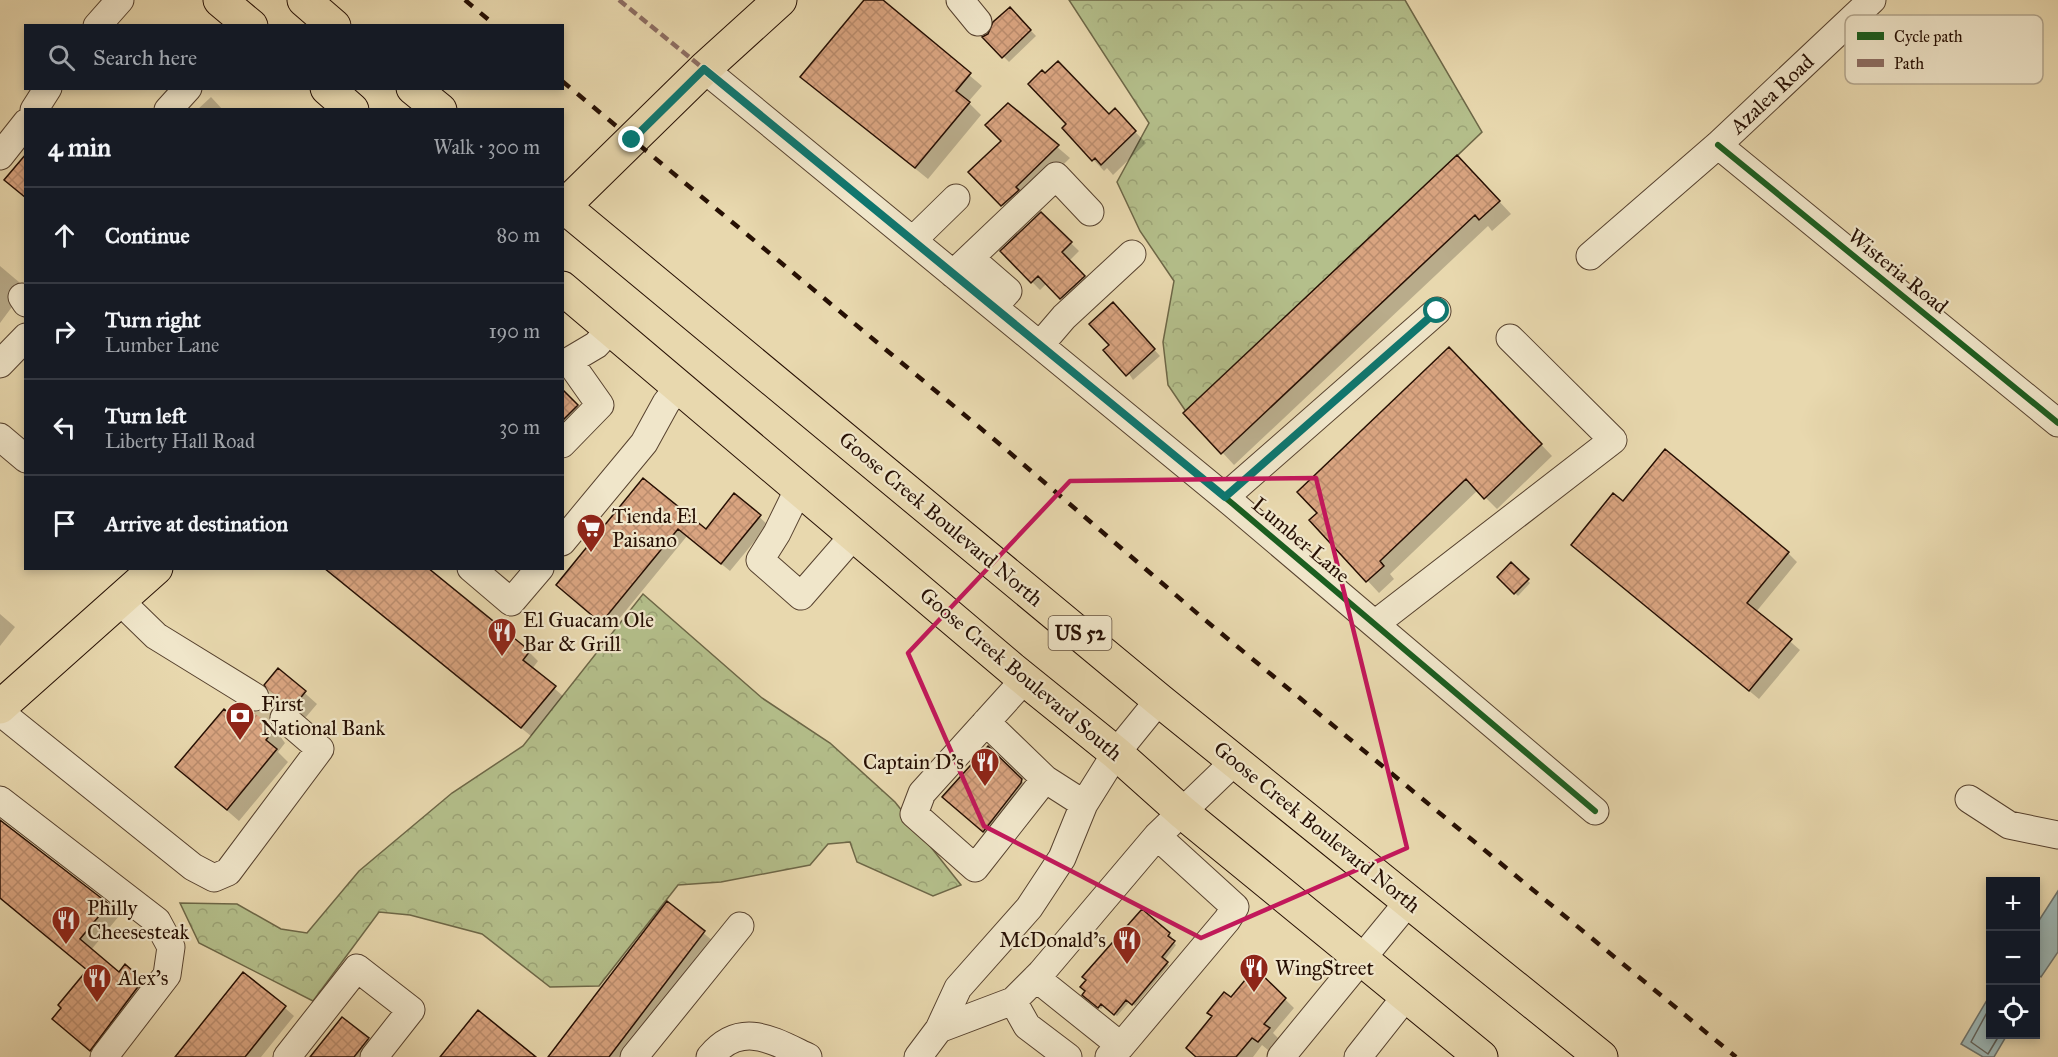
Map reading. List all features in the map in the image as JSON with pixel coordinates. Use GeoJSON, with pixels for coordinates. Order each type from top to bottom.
{"type":"FeatureCollection","features":[{"type":"Feature","properties":{"kind":"main road"},"geometry":{"type":"LineString","coordinates":[[220,0],[249,24]]}},
{"type":"Feature","properties":{"kind":"main road"},"geometry":{"type":"LineString","coordinates":[[304,0],[332,24]]}},
{"type":"Feature","properties":{"kind":"main road"},"geometry":{"type":"LineString","coordinates":[[564,205],[704,69],[780,0]]}},
{"type":"Feature","properties":{"kind":"main road"},"geometry":{"type":"LineString","coordinates":[[329,90],[350,108]]}},
{"type":"Feature","properties":{"kind":"main road"},"geometry":{"type":"LineString","coordinates":[[415,90],[438,108]]}},
{"type":"Feature","properties":{"kind":"main road","name":"Goose Creek Boulevard North"},"geometry":{"type":"LineString","coordinates":[[564,207],[1159,700],[1601,1057]]}},
{"type":"Feature","properties":{"kind":"main road","name":"Goose Creek Boulevard South"},"geometry":{"type":"LineString","coordinates":[[564,290],[1025,679],[1116,753],[1182,812],[1407,995],[1470,1053]]}},
{"type":"Feature","properties":{"kind":"main road"},"geometry":{"type":"LineString","coordinates":[[0,707],[153,570]]}},
{"type":"Feature","properties":{"kind":"street"},"geometry":{"type":"LineString","coordinates":[[99,24],[120,0]]}},
{"type":"Feature","properties":{"kind":"street"},"geometry":{"type":"LineString","coordinates":[[960,0],[978,22]]}},
{"type":"Feature","properties":{"kind":"street","name":"Azalea Road"},"geometry":{"type":"LineString","coordinates":[[1856,15],[1872,0]]}},
{"type":"Feature","properties":{"kind":"street","name":"Azalea Road"},"geometry":{"type":"LineString","coordinates":[[1590,256],[1718,145],[1845,25]]}},
{"type":"Feature","properties":{"kind":"street","name":"Lumber Lane"},"geometry":{"type":"LineString","coordinates":[[704,69],[913,240],[962,266],[994,307],[1225,497],[1595,811]]}},
{"type":"Feature","properties":{"kind":"street"},"geometry":{"type":"LineString","coordinates":[[35,108],[47,90]]}},
{"type":"Feature","properties":{"kind":"street"},"geometry":{"type":"LineString","coordinates":[[170,108],[186,90]]}},
{"type":"Feature","properties":{"kind":"street"},"geometry":{"type":"LineString","coordinates":[[0,156],[21,129]]}},
{"type":"Feature","properties":{"kind":"street","name":"Wisteria Road"},"geometry":{"type":"LineString","coordinates":[[1718,145],[2058,423]]}},
{"type":"Feature","properties":{"kind":"street"},"geometry":{"type":"LineString","coordinates":[[962,266],[1056,176],[1090,212]]}},
{"type":"Feature","properties":{"kind":"street"},"geometry":{"type":"LineString","coordinates":[[913,240],[956,198]]}},
{"type":"Feature","properties":{"kind":"street"},"geometry":{"type":"LineString","coordinates":[[1040,345],[1064,317],[1132,254]]}},
{"type":"Feature","properties":{"kind":"street"},"geometry":{"type":"LineString","coordinates":[[1225,497],[1437,311]]}},
{"type":"Feature","properties":{"kind":"street"},"geometry":{"type":"LineString","coordinates":[[564,442],[600,405],[566,359],[596,345],[611,329]]}},
{"type":"Feature","properties":{"kind":"street"},"geometry":{"type":"LineString","coordinates":[[1375,624],[1613,440],[1510,338]]}},
{"type":"Feature","properties":{"kind":"street"},"geometry":{"type":"LineString","coordinates":[[0,364],[24,339]]}},
{"type":"Feature","properties":{"kind":"street"},"geometry":{"type":"LineString","coordinates":[[564,540],[644,443],[679,386]]}},
{"type":"Feature","properties":{"kind":"street"},"geometry":{"type":"LineString","coordinates":[[0,436],[24,457]]}},
{"type":"Feature","properties":{"kind":"street"},"geometry":{"type":"LineString","coordinates":[[799,488],[777,533],[760,560],[801,596],[854,535]]}},
{"type":"Feature","properties":{"kind":"street"},"geometry":{"type":"LineString","coordinates":[[473,570],[511,602],[538,570]]}},
{"type":"Feature","properties":{"kind":"street"},"geometry":{"type":"LineString","coordinates":[[120,601],[156,636],[255,697]]}},
{"type":"Feature","properties":{"kind":"street"},"geometry":{"type":"LineString","coordinates":[[1025,679],[922,793],[914,814],[975,868],[1045,778]]}},
{"type":"Feature","properties":{"kind":"street"},"geometry":{"type":"LineString","coordinates":[[922,1055],[939,1029],[958,988],[1029,908],[1062,858],[1084,804],[1116,753],[1159,700]]}},
{"type":"Feature","properties":{"kind":"street"},"geometry":{"type":"LineString","coordinates":[[0,712],[193,867],[214,878],[228,872],[320,748],[284,718]]}},
{"type":"Feature","properties":{"kind":"street"},"geometry":{"type":"LineString","coordinates":[[986,723],[1045,778],[1084,804]]}},
{"type":"Feature","properties":{"kind":"street"},"geometry":{"type":"LineString","coordinates":[[939,1029],[1013,1001],[1036,978],[1157,836],[1236,760]]}},
{"type":"Feature","properties":{"kind":"street"},"geometry":{"type":"LineString","coordinates":[[1969,799],[2009,825],[2058,835]]}},
{"type":"Feature","properties":{"kind":"street"},"geometry":{"type":"LineString","coordinates":[[0,800],[157,921],[171,947],[167,975],[104,1057]]}},
{"type":"Feature","properties":{"kind":"street"},"geometry":{"type":"LineString","coordinates":[[1157,836],[1235,908]]}},
{"type":"Feature","properties":{"kind":"street"},"geometry":{"type":"LineString","coordinates":[[1036,978],[1115,1052],[1262,877]]}},
{"type":"Feature","properties":{"kind":"street"},"geometry":{"type":"LineString","coordinates":[[1281,1057],[1409,902]]}},
{"type":"Feature","properties":{"kind":"street"},"geometry":{"type":"LineString","coordinates":[[634,1057],[740,926]]}},
{"type":"Feature","properties":{"kind":"street"},"geometry":{"type":"LineString","coordinates":[[287,1057],[357,968],[411,1010],[374,1057]]}},
{"type":"Feature","properties":{"kind":"street"},"geometry":{"type":"LineString","coordinates":[[1358,1057],[1407,995]]}},
{"type":"Feature","properties":{"kind":"street"},"geometry":{"type":"LineString","coordinates":[[1013,1001],[1027,1026],[1068,1057]]}},
{"type":"Feature","properties":{"kind":"street"},"geometry":{"type":"LineString","coordinates":[[715,1051],[742,1035],[768,1038],[808,1057]]}},
{"type":"Feature","properties":{"kind":"street"},"geometry":{"type":"LineString","coordinates":[[760,1057],[762,1055],[770,1057]]}},
{"type":"Feature","properties":{"kind":"highlighted area"},"geometry":{"type":"Polygon","coordinates":[[[1316,478],[1407,848],[1201,938],[984,826],[908,653],[1070,481],[1316,478]]]}},
{"type":"Feature","properties":{"kind":"green space"},"geometry":{"type":"Polygon","coordinates":[[[1069,0],[1405,0],[1482,132],[1187,413],[1168,385],[1163,342],[1174,281],[1140,231],[1117,182],[1149,123],[1069,0]]]}},
{"type":"Feature","properties":{"kind":"green space"},"geometry":{"type":"Polygon","coordinates":[[[643,594],[762,698],[830,743],[895,802],[961,885],[933,896],[857,862],[850,842],[828,844],[810,865],[721,882],[678,885],[599,986],[550,987],[482,934],[410,915],[379,912],[313,1001],[199,943],[180,903],[237,904],[281,929],[307,933],[359,871],[452,793],[523,746],[643,594]]]}},
{"type":"Feature","properties":{"kind":"water"},"geometry":{"type":"Polygon","coordinates":[[[2058,891],[2058,952],[2041,977],[2040,976],[2040,919],[2058,891]]]}},
{"type":"Feature","properties":{"kind":"water"},"geometry":{"type":"Polygon","coordinates":[[[1986,1002],[1986,1039],[2005,1039],[1994,1057],[1983,1057],[1961,1044],[1986,1002]]]}},
{"type":"Feature","properties":{"kind":"building"},"geometry":{"type":"Polygon","coordinates":[[[864,0],[883,0],[971,73],[956,91],[970,102],[915,168],[800,77],[864,0]]]}},
{"type":"Feature","properties":{"kind":"building"},"geometry":{"type":"Polygon","coordinates":[[[1010,7],[1031,30],[1002,58],[982,37],[988,34],[993,22],[1010,7]]]}},
{"type":"Feature","properties":{"kind":"building"},"geometry":{"type":"Polygon","coordinates":[[[1058,61],[1109,114],[1115,108],[1136,131],[1101,165],[1095,158],[1092,161],[1062,128],[1066,124],[1028,84],[1042,70],[1045,73],[1058,61]]]}},
{"type":"Feature","properties":{"kind":"building"},"geometry":{"type":"Polygon","coordinates":[[[1008,103],[1059,145],[1016,187],[1019,190],[1001,206],[968,172],[1001,141],[985,125],[1008,103]]]}},
{"type":"Feature","properties":{"kind":"building"},"geometry":{"type":"Polygon","coordinates":[[[1457,155],[1500,201],[1479,220],[1475,215],[1221,454],[1183,413],[1457,155]]]}},
{"type":"Feature","properties":{"kind":"building"},"geometry":{"type":"Polygon","coordinates":[[[24,156],[24,196],[4,180],[24,156]]]}},
{"type":"Feature","properties":{"kind":"building"},"geometry":{"type":"Polygon","coordinates":[[[1041,212],[1072,242],[1062,252],[1085,276],[1060,299],[1038,276],[1031,283],[1000,251],[1041,212]]]}},
{"type":"Feature","properties":{"kind":"building"},"geometry":{"type":"Polygon","coordinates":[[[1113,302],[1155,349],[1126,376],[1103,350],[1109,345],[1089,324],[1113,302]]]}},
{"type":"Feature","properties":{"kind":"building"},"geometry":{"type":"Polygon","coordinates":[[[1449,347],[1542,444],[1484,499],[1466,479],[1380,561],[1384,566],[1366,582],[1309,520],[1317,513],[1297,492],[1449,347]]]}},
{"type":"Feature","properties":{"kind":"building"},"geometry":{"type":"Polygon","coordinates":[[[564,391],[578,405],[564,419],[564,391]]]}},
{"type":"Feature","properties":{"kind":"building"},"geometry":{"type":"Polygon","coordinates":[[[1665,449],[1789,552],[1747,603],[1792,639],[1749,691],[1571,545],[1613,493],[1623,501],[1665,449]]]}},
{"type":"Feature","properties":{"kind":"building"},"geometry":{"type":"Polygon","coordinates":[[[643,478],[706,529],[734,493],[761,515],[721,564],[678,529],[601,623],[556,585],[643,478]]]}},
{"type":"Feature","properties":{"kind":"building"},"geometry":{"type":"Polygon","coordinates":[[[1511,562],[1529,579],[1514,594],[1497,577],[1511,562]]]}},
{"type":"Feature","properties":{"kind":"building"},"geometry":{"type":"Polygon","coordinates":[[[326,570],[430,570],[530,651],[523,660],[556,686],[521,728],[326,570]]]}},
{"type":"Feature","properties":{"kind":"building"},"geometry":{"type":"Polygon","coordinates":[[[278,668],[306,691],[294,706],[279,703],[272,708],[269,723],[274,730],[266,740],[277,749],[227,810],[175,767],[224,709],[236,719],[244,709],[255,713],[268,706],[271,697],[264,685],[278,668]]]}},
{"type":"Feature","properties":{"kind":"building"},"geometry":{"type":"Polygon","coordinates":[[[988,746],[1022,779],[983,832],[942,797],[988,746]]]}},
{"type":"Feature","properties":{"kind":"building"},"geometry":{"type":"Polygon","coordinates":[[[0,820],[109,904],[80,939],[119,972],[125,964],[143,980],[90,1051],[52,1019],[61,1008],[58,1005],[87,970],[0,898],[0,820]]]}},
{"type":"Feature","properties":{"kind":"building"},"geometry":{"type":"Polygon","coordinates":[[[667,901],[705,931],[609,1057],[548,1057],[667,901]]]}},
{"type":"Feature","properties":{"kind":"building"},"geometry":{"type":"Polygon","coordinates":[[[1142,909],[1170,933],[1168,936],[1175,941],[1162,957],[1168,962],[1132,1005],[1126,1000],[1114,1015],[1101,1004],[1098,1008],[1082,995],[1085,991],[1080,987],[1086,980],[1082,977],[1142,909]]]}},
{"type":"Feature","properties":{"kind":"building"},"geometry":{"type":"Polygon","coordinates":[[[1255,968],[1286,998],[1264,1024],[1270,1028],[1258,1042],[1252,1038],[1236,1057],[1196,1057],[1186,1048],[1212,1016],[1207,1013],[1224,992],[1231,997],[1255,968]]]}},
{"type":"Feature","properties":{"kind":"building"},"geometry":{"type":"Polygon","coordinates":[[[243,972],[286,1006],[245,1057],[175,1057],[243,972]]]}},
{"type":"Feature","properties":{"kind":"building"},"geometry":{"type":"Polygon","coordinates":[[[478,1010],[536,1057],[440,1057],[478,1010]]]}},
{"type":"Feature","properties":{"kind":"building"},"geometry":{"type":"Polygon","coordinates":[[[342,1017],[369,1038],[354,1057],[310,1057],[342,1017]]]}},
{"type":"Feature","properties":{"kind":"tunnel"},"geometry":{"type":"LineString","coordinates":[[255,697],[284,718]]}},
{"type":"Feature","properties":{"kind":"railway"},"geometry":{"type":"LineString","coordinates":[[465,0],[494,24]]}},
{"type":"Feature","properties":{"kind":"railway"},"geometry":{"type":"LineString","coordinates":[[564,83],[1002,446],[1205,620],[1736,1057]]}},
{"type":"Feature","properties":{"kind":"marked path"},"geometry":{"type":"LineString","coordinates":[[619,0],[704,69]]}},
{"type":"Feature","properties":{"kind":"cycle path"},"geometry":{"type":"LineString","coordinates":[[704,69],[1233,504],[1595,811]]}},
{"type":"Feature","properties":{"kind":"cycle path"},"geometry":{"type":"LineString","coordinates":[[1718,145],[2058,423]]}},
{"type":"Feature","properties":{"kind":"place","name":"Tienda El Paisano"},"geometry":{"type":"Point","coordinates":[591,554]}},
{"type":"Feature","properties":{"kind":"place","name":"El Guacam Ole Bar & Grill"},"geometry":{"type":"Point","coordinates":[502,658]}},
{"type":"Feature","properties":{"kind":"place","name":"First National Bank"},"geometry":{"type":"Point","coordinates":[240,742]}},
{"type":"Feature","properties":{"kind":"place","name":"Captain D's"},"geometry":{"type":"Point","coordinates":[985,788]}},
{"type":"Feature","properties":{"kind":"place","name":"Philly Cheesesteak"},"geometry":{"type":"Point","coordinates":[66,946]}},
{"type":"Feature","properties":{"kind":"place","name":"McDonald's"},"geometry":{"type":"Point","coordinates":[1127,966]}},
{"type":"Feature","properties":{"kind":"place","name":"WingStreet"},"geometry":{"type":"Point","coordinates":[1254,994]}},
{"type":"Feature","properties":{"kind":"place","name":"Alex's"},"geometry":{"type":"Point","coordinates":[97,1004]}},
{"type":"Feature","properties":{"kind":"route"},"geometry":{"type":"LineString","coordinates":[[632,140],[704,69],[1225,497],[1437,311]]}}]}
